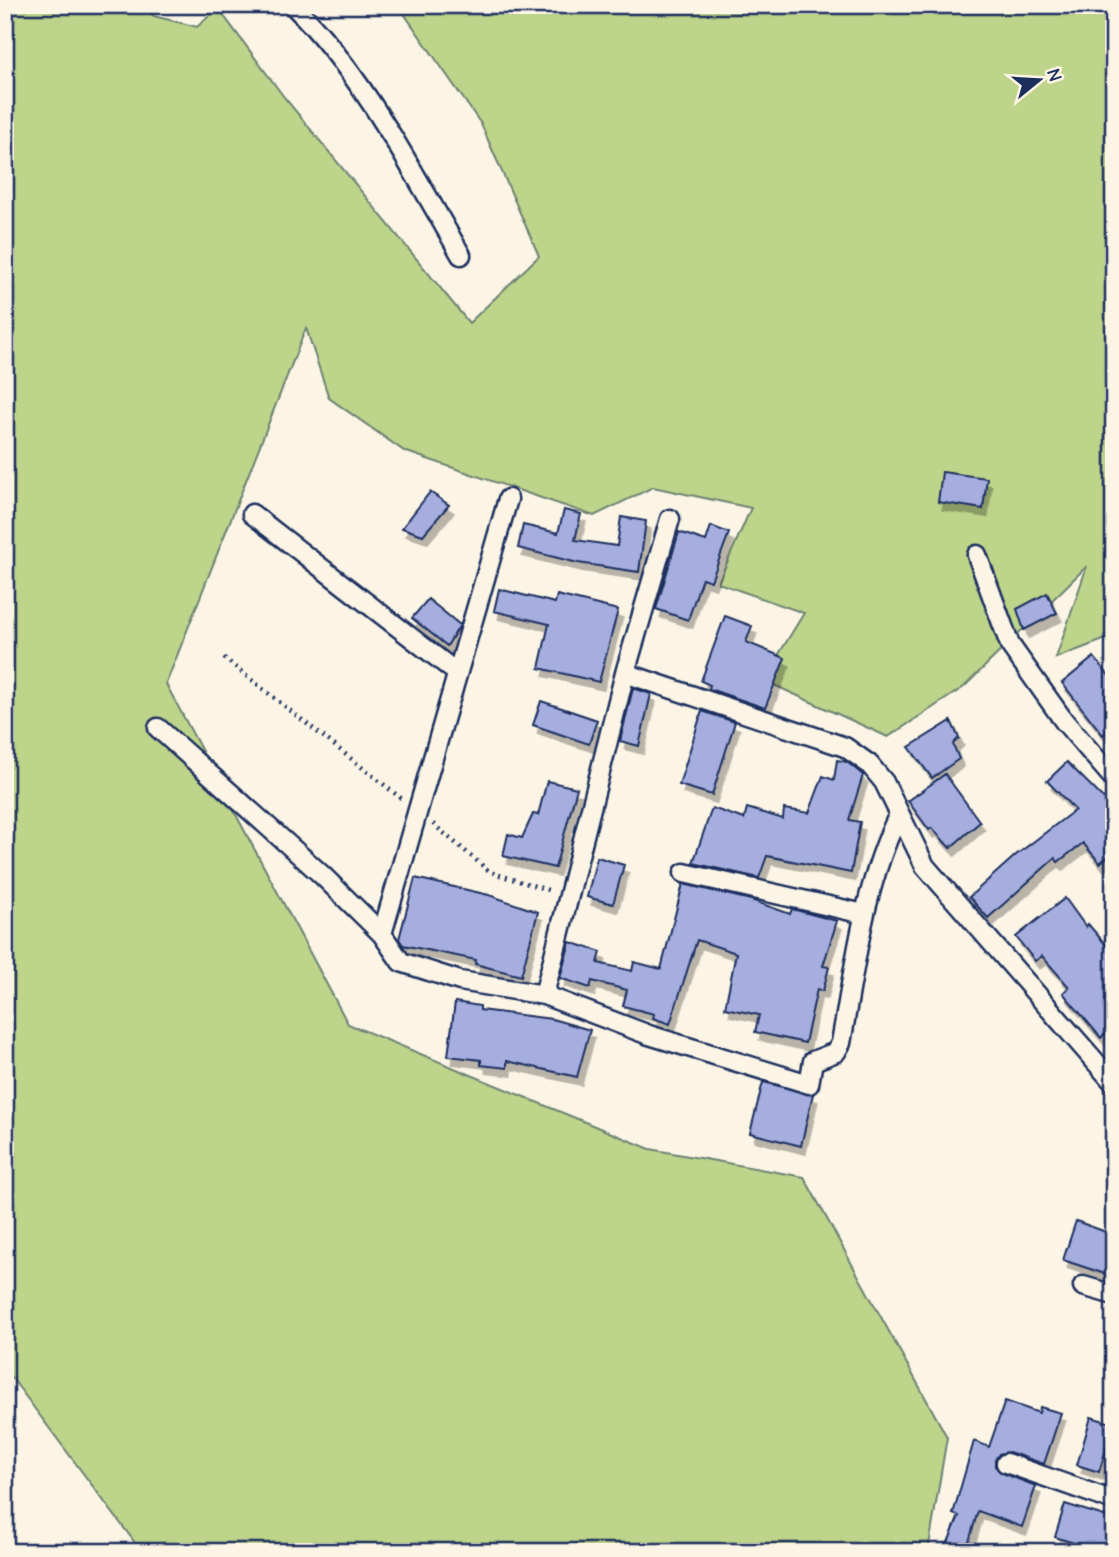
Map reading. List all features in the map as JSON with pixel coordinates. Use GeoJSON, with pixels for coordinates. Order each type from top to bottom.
{"type":"FeatureCollection","features":[{"type":"Feature","properties":{"kind":"street"},"geometry":{"type":"LineString","coordinates":[[293,5],[332,49],[383,122],[461,255]]}},
{"type":"Feature","properties":{"kind":"street"},"geometry":{"type":"LineString","coordinates":[[382,934],[508,499]]}},
{"type":"Feature","properties":{"kind":"street"},"geometry":{"type":"LineString","coordinates":[[252,514],[457,673]]}},
{"type":"Feature","properties":{"kind":"street"},"geometry":{"type":"LineString","coordinates":[[544,995],[625,673],[670,519]]}},
{"type":"Feature","properties":{"kind":"street"},"geometry":{"type":"LineString","coordinates":[[977,555],[1010,645],[1064,721],[1114,779]]}},
{"type":"Feature","properties":{"kind":"street"},"geometry":{"type":"LineString","coordinates":[[625,673],[845,747],[869,764],[884,782],[925,866],[1113,1078]]}},
{"type":"Feature","properties":{"kind":"street"},"geometry":{"type":"LineString","coordinates":[[158,728],[322,875],[382,934],[401,962],[460,981],[544,995],[671,1042],[809,1083],[813,1061],[836,1052],[841,1043],[864,914],[880,858],[900,814]]}},
{"type":"Feature","properties":{"kind":"street"},"geometry":{"type":"LineString","coordinates":[[684,873],[864,914]]}},
{"type":"Feature","properties":{"kind":"street"},"geometry":{"type":"LineString","coordinates":[[1083,1286],[1114,1295]]}},
{"type":"Feature","properties":{"kind":"street"},"geometry":{"type":"LineString","coordinates":[[1006,1463],[1114,1501]]}},
{"type":"Feature","properties":{"kind":"path"},"geometry":{"type":"LineString","coordinates":[[224,658],[490,872],[570,898]]}},
{"type":"Feature","properties":{"kind":"green space"},"geometry":{"type":"Polygon","coordinates":[[[5,5],[143,5],[154,16],[197,27],[218,8],[284,97],[469,323],[539,256],[481,124],[398,5],[1114,5],[1114,636],[1056,658],[1087,566],[964,687],[888,737],[763,680],[804,613],[718,583],[751,508],[653,487],[594,516],[404,451],[329,398],[306,328],[166,684],[348,1024],[650,1149],[804,1177],[947,1437],[928,1552],[142,1552],[5,1369],[5,5]]]}},
{"type":"Feature","properties":{"kind":"building"},"geometry":{"type":"Polygon","coordinates":[[[942,472],[987,478],[983,509],[938,502],[942,472]]]}},
{"type":"Feature","properties":{"kind":"building"},"geometry":{"type":"Polygon","coordinates":[[[430,492],[449,505],[423,535],[402,528],[430,492]]]}},
{"type":"Feature","properties":{"kind":"building"},"geometry":{"type":"Polygon","coordinates":[[[564,510],[581,514],[575,540],[617,546],[621,517],[646,521],[639,572],[578,563],[518,548],[523,525],[558,533],[564,510]]]}},
{"type":"Feature","properties":{"kind":"building"},"geometry":{"type":"Polygon","coordinates":[[[711,526],[729,533],[711,581],[702,578],[688,620],[656,609],[679,532],[706,541],[711,526]]]}},
{"type":"Feature","properties":{"kind":"building"},"geometry":{"type":"Polygon","coordinates":[[[499,589],[555,603],[557,595],[618,610],[599,682],[539,668],[549,624],[494,611],[499,589]]]}},
{"type":"Feature","properties":{"kind":"building"},"geometry":{"type":"Polygon","coordinates":[[[1047,593],[1057,613],[1024,630],[1017,609],[1047,593]]]}},
{"type":"Feature","properties":{"kind":"building"},"geometry":{"type":"Polygon","coordinates":[[[428,599],[460,625],[447,646],[412,618],[428,599]]]}},
{"type":"Feature","properties":{"kind":"building"},"geometry":{"type":"Polygon","coordinates":[[[725,616],[752,626],[746,642],[785,658],[765,708],[709,689],[710,685],[701,681],[725,616]]]}},
{"type":"Feature","properties":{"kind":"building"},"geometry":{"type":"Polygon","coordinates":[[[1094,657],[1114,682],[1114,725],[1103,735],[1062,683],[1094,657]]]}},
{"type":"Feature","properties":{"kind":"building"},"geometry":{"type":"Polygon","coordinates":[[[633,688],[651,694],[639,746],[620,741],[633,688]]]}},
{"type":"Feature","properties":{"kind":"building"},"geometry":{"type":"Polygon","coordinates":[[[541,701],[597,720],[589,744],[533,725],[541,701]]]}},
{"type":"Feature","properties":{"kind":"building"},"geometry":{"type":"Polygon","coordinates":[[[702,711],[735,722],[712,795],[679,785],[702,711]]]}},
{"type":"Feature","properties":{"kind":"building"},"geometry":{"type":"Polygon","coordinates":[[[951,721],[959,738],[953,744],[959,759],[932,778],[909,747],[951,721]]]}},
{"type":"Feature","properties":{"kind":"building"},"geometry":{"type":"Polygon","coordinates":[[[837,760],[847,762],[863,775],[849,820],[860,822],[851,873],[767,856],[759,878],[693,863],[712,808],[744,819],[747,808],[783,819],[784,809],[809,813],[823,776],[834,780],[837,760]]]}},
{"type":"Feature","properties":{"kind":"building"},"geometry":{"type":"Polygon","coordinates":[[[1067,762],[1103,798],[1114,790],[1114,851],[1100,863],[1083,843],[1058,862],[1055,858],[988,918],[969,897],[1016,855],[1075,810],[1047,781],[1067,762]]]}},
{"type":"Feature","properties":{"kind":"building"},"geometry":{"type":"Polygon","coordinates":[[[945,774],[980,822],[950,848],[932,828],[929,830],[908,801],[945,774]]]}},
{"type":"Feature","properties":{"kind":"building"},"geometry":{"type":"Polygon","coordinates":[[[547,781],[577,788],[555,868],[503,856],[508,834],[522,838],[533,814],[538,815],[547,781]]]}},
{"type":"Feature","properties":{"kind":"building"},"geometry":{"type":"Polygon","coordinates":[[[597,857],[624,865],[613,904],[587,897],[597,857]]]}},
{"type":"Feature","properties":{"kind":"building"},"geometry":{"type":"Polygon","coordinates":[[[415,878],[489,895],[538,912],[521,976],[475,964],[476,960],[403,945],[399,939],[415,878]]]}},
{"type":"Feature","properties":{"kind":"building"},"geometry":{"type":"Polygon","coordinates":[[[683,884],[751,900],[790,914],[792,909],[837,921],[823,966],[829,967],[823,991],[817,989],[805,1043],[755,1032],[759,1015],[725,1008],[736,953],[697,940],[670,1024],[653,1018],[654,1014],[623,1006],[627,990],[592,981],[590,988],[560,978],[570,942],[601,952],[598,963],[632,971],[634,962],[661,969],[683,884]]]}},
{"type":"Feature","properties":{"kind":"building"},"geometry":{"type":"Polygon","coordinates":[[[1065,898],[1086,927],[1088,924],[1114,954],[1114,1025],[1101,1038],[1063,993],[1069,987],[1042,956],[1035,961],[1016,937],[1065,898]]]}},
{"type":"Feature","properties":{"kind":"building"},"geometry":{"type":"Polygon","coordinates":[[[455,1002],[480,1006],[480,1010],[552,1019],[590,1030],[577,1077],[507,1061],[507,1068],[481,1065],[481,1060],[448,1056],[455,1002]]]}},
{"type":"Feature","properties":{"kind":"building"},"geometry":{"type":"Polygon","coordinates":[[[763,1082],[813,1094],[801,1146],[750,1133],[763,1082]]]}},
{"type":"Feature","properties":{"kind":"building"},"geometry":{"type":"Polygon","coordinates":[[[1076,1221],[1114,1235],[1114,1277],[1063,1260],[1076,1221]]]}},
{"type":"Feature","properties":{"kind":"building"},"geometry":{"type":"Polygon","coordinates":[[[1005,1401],[1039,1413],[1040,1407],[1061,1413],[1044,1464],[1009,1452],[999,1454],[995,1460],[995,1466],[1002,1473],[1036,1486],[1022,1527],[978,1511],[966,1552],[944,1552],[959,1516],[953,1514],[974,1441],[989,1447],[1005,1401]]]}},
{"type":"Feature","properties":{"kind":"building"},"geometry":{"type":"Polygon","coordinates":[[[1091,1417],[1114,1424],[1099,1472],[1077,1465],[1091,1417]]]}},
{"type":"Feature","properties":{"kind":"building"},"geometry":{"type":"Polygon","coordinates":[[[1065,1504],[1114,1519],[1114,1552],[1102,1552],[1055,1537],[1065,1504]]]}}]}
